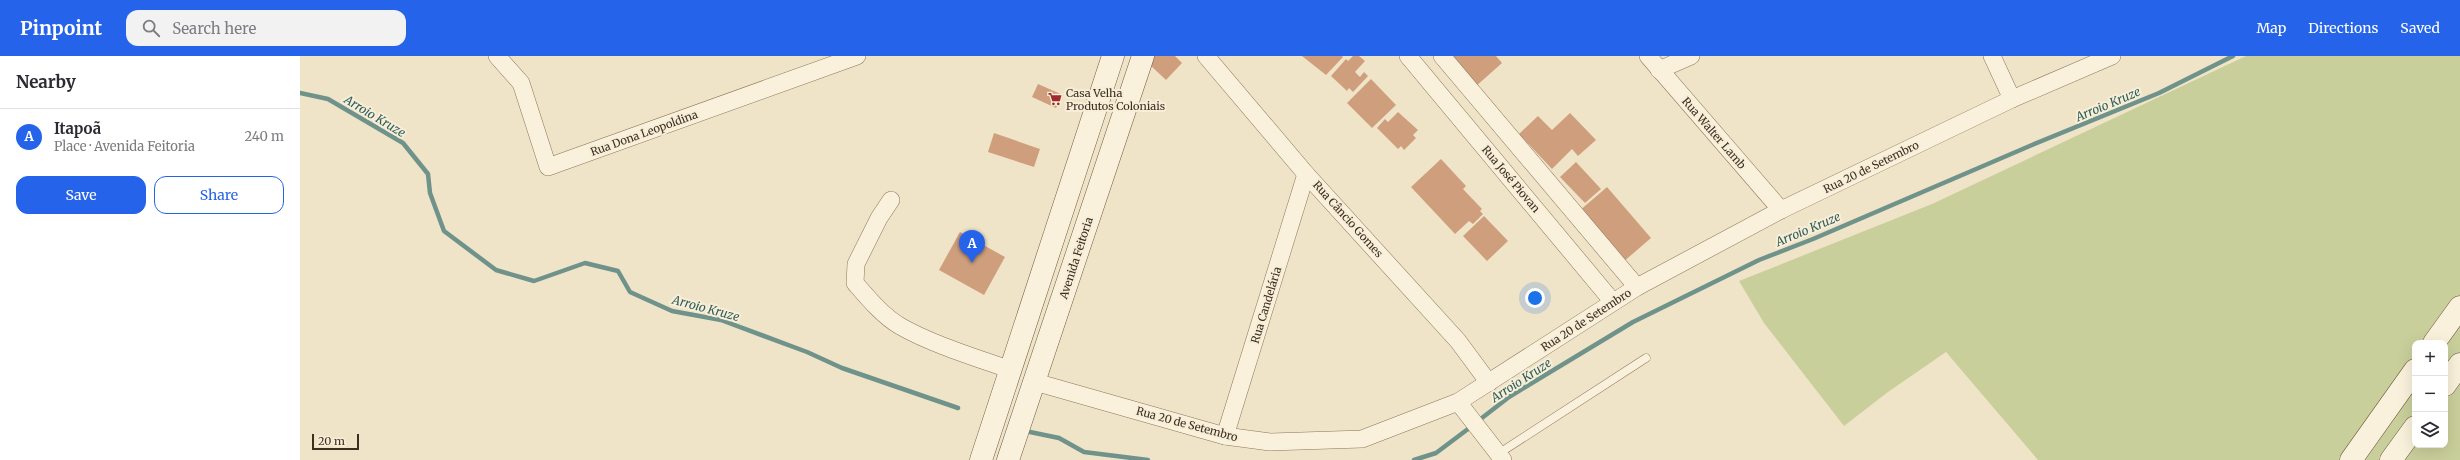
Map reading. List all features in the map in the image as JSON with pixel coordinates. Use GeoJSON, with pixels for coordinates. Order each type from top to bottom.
{"type":"FeatureCollection","features":[{"type":"Feature","properties":{"kind":"main road"},"geometry":{"type":"LineString","coordinates":[[981,460],[1113,56]]}},
{"type":"Feature","properties":{"kind":"main road","name":"Avenida Feitoria"},"geometry":{"type":"LineString","coordinates":[[1008,460],[1143,56]]}},
{"type":"Feature","properties":{"kind":"main road"},"geometry":{"type":"LineString","coordinates":[[2436,340],[2460,307]]}},
{"type":"Feature","properties":{"kind":"main road"},"geometry":{"type":"LineString","coordinates":[[2448,381],[2460,364]]}},
{"type":"Feature","properties":{"kind":"main road"},"geometry":{"type":"LineString","coordinates":[[2351,460],[2412,374]]}},
{"type":"Feature","properties":{"kind":"main road"},"geometry":{"type":"LineString","coordinates":[[1008,379],[1032,390]]}},
{"type":"Feature","properties":{"kind":"main road"},"geometry":{"type":"LineString","coordinates":[[2391,460],[2412,431]]}},
{"type":"Feature","properties":{"kind":"street","name":"Rua Dona Leopoldina"},"geometry":{"type":"LineString","coordinates":[[497,56],[521,83],[548,167],[857,56]]}},
{"type":"Feature","properties":{"kind":"street","name":"Rua Câncio Gomes"},"geometry":{"type":"LineString","coordinates":[[1206,56],[1306,174],[1458,341],[1489,383]]}},
{"type":"Feature","properties":{"kind":"street","name":"Rua José Piovan"},"geometry":{"type":"LineString","coordinates":[[1408,56],[1613,302]]}},
{"type":"Feature","properties":{"kind":"street"},"geometry":{"type":"LineString","coordinates":[[1442,56],[1637,287]]}},
{"type":"Feature","properties":{"kind":"street","name":"Rua Walter Lamb"},"geometry":{"type":"LineString","coordinates":[[1648,56],[1781,210]]}},
{"type":"Feature","properties":{"kind":"street"},"geometry":{"type":"LineString","coordinates":[[1659,70],[1691,56]]}},
{"type":"Feature","properties":{"kind":"street"},"geometry":{"type":"LineString","coordinates":[[1992,56],[2012,99]]}},
{"type":"Feature","properties":{"kind":"street","name":"Rua 20 de Setembro"},"geometry":{"type":"LineString","coordinates":[[1032,390],[1225,436],[1270,442],[1362,439],[1458,402],[1637,287],[1781,210],[2012,99],[2112,56]]}},
{"type":"Feature","properties":{"kind":"street","name":"Rua Candelária"},"geometry":{"type":"LineString","coordinates":[[1225,436],[1306,174]]}},
{"type":"Feature","properties":{"kind":"street"},"geometry":{"type":"LineString","coordinates":[[891,200],[879,218],[856,264],[855,283],[870,300],[899,325],[968,355],[1008,379]]}},
{"type":"Feature","properties":{"kind":"street"},"geometry":{"type":"LineString","coordinates":[[1458,402],[1470,420],[1501,457]]}},
{"type":"Feature","properties":{"kind":"lane"},"geometry":{"type":"LineString","coordinates":[[1501,457],[1646,358]]}},
{"type":"Feature","properties":{"kind":"green space"},"geometry":{"type":"Polygon","coordinates":[[[2246,56],[2460,56],[2460,460],[2038,460],[1946,352],[1888,392],[1844,426],[1764,323],[1739,281],[1932,204],[2246,56]]]}},
{"type":"Feature","properties":{"kind":"building"},"geometry":{"type":"Polygon","coordinates":[[[1151,56],[1175,56],[1182,63],[1166,80],[1149,64],[1151,56]]]}},
{"type":"Feature","properties":{"kind":"building"},"geometry":{"type":"Polygon","coordinates":[[[1302,56],[1342,56],[1343,57],[1326,75],[1302,56]]]}},
{"type":"Feature","properties":{"kind":"building"},"geometry":{"type":"Polygon","coordinates":[[[1353,56],[1359,56],[1365,61],[1355,72],[1360,77],[1364,72],[1368,76],[1353,92],[1349,88],[1347,91],[1331,76],[1346,59],[1348,61],[1353,56]]]}},
{"type":"Feature","properties":{"kind":"building"},"geometry":{"type":"Polygon","coordinates":[[[1454,56],[1496,56],[1502,63],[1475,87],[1450,59],[1454,56]]]}},
{"type":"Feature","properties":{"kind":"building"},"geometry":{"type":"Polygon","coordinates":[[[1371,79],[1396,105],[1372,128],[1347,103],[1371,79]]]}},
{"type":"Feature","properties":{"kind":"building"},"geometry":{"type":"Polygon","coordinates":[[[1038,84],[1063,95],[1056,108],[1032,97],[1038,84]]]}},
{"type":"Feature","properties":{"kind":"building"},"geometry":{"type":"Polygon","coordinates":[[[1398,112],[1418,130],[1413,135],[1416,138],[1404,150],[1401,146],[1398,149],[1377,128],[1385,119],[1388,122],[1398,112]]]}},
{"type":"Feature","properties":{"kind":"building"},"geometry":{"type":"Polygon","coordinates":[[[1570,113],[1596,140],[1578,156],[1572,149],[1552,169],[1519,134],[1538,116],[1552,130],[1570,113]]]}},
{"type":"Feature","properties":{"kind":"building"},"geometry":{"type":"Polygon","coordinates":[[[994,133],[1040,149],[1034,167],[988,152],[994,133]]]}},
{"type":"Feature","properties":{"kind":"building"},"geometry":{"type":"Polygon","coordinates":[[[1441,159],[1466,186],[1463,189],[1482,209],[1480,211],[1483,214],[1473,224],[1469,221],[1455,234],[1411,187],[1441,159]]]}},
{"type":"Feature","properties":{"kind":"building"},"geometry":{"type":"Polygon","coordinates":[[[1576,162],[1601,189],[1585,203],[1560,177],[1576,162]]]}},
{"type":"Feature","properties":{"kind":"building"},"geometry":{"type":"Polygon","coordinates":[[[1607,187],[1651,238],[1622,263],[1578,212],[1607,187]]]}},
{"type":"Feature","properties":{"kind":"building"},"geometry":{"type":"Polygon","coordinates":[[[1484,216],[1508,241],[1487,261],[1463,236],[1484,216]]]}},
{"type":"Feature","properties":{"kind":"building"},"geometry":{"type":"Polygon","coordinates":[[[960,232],[1005,257],[984,295],[939,270],[960,232]]]}},
{"type":"Feature","properties":{"kind":"waterway","name":"Arroio Kruze"},"geometry":{"type":"LineString","coordinates":[[1478,421],[1509,397],[1633,322],[1759,260],[1813,239],[2032,145],[2159,93],[2233,56]]}},
{"type":"Feature","properties":{"kind":"waterway","name":"Arroio Kruze"},"geometry":{"type":"LineString","coordinates":[[300,93],[328,99],[403,143],[428,174],[430,193],[444,231],[496,270],[534,281],[585,263],[618,271],[630,292],[672,311],[721,320],[807,352],[842,368],[958,408]]}},
{"type":"Feature","properties":{"kind":"waterway","name":"Arroio Kruze"},"geometry":{"type":"LineString","coordinates":[[1414,460],[1436,453],[1472,426]]}},
{"type":"Feature","properties":{"kind":"waterway","name":"Arroio Kruze"},"geometry":{"type":"LineString","coordinates":[[1030,432],[1059,438],[1084,452],[1148,460]]}},
{"type":"Feature","properties":{"kind":"place","name":"Casa Velha Produtos Coloniais"},"geometry":{"type":"Point","coordinates":[1055,99]}},
{"type":"Feature","properties":{"kind":"place","name":"Itapoã"},"geometry":{"type":"Point","coordinates":[972,263]}}]}
